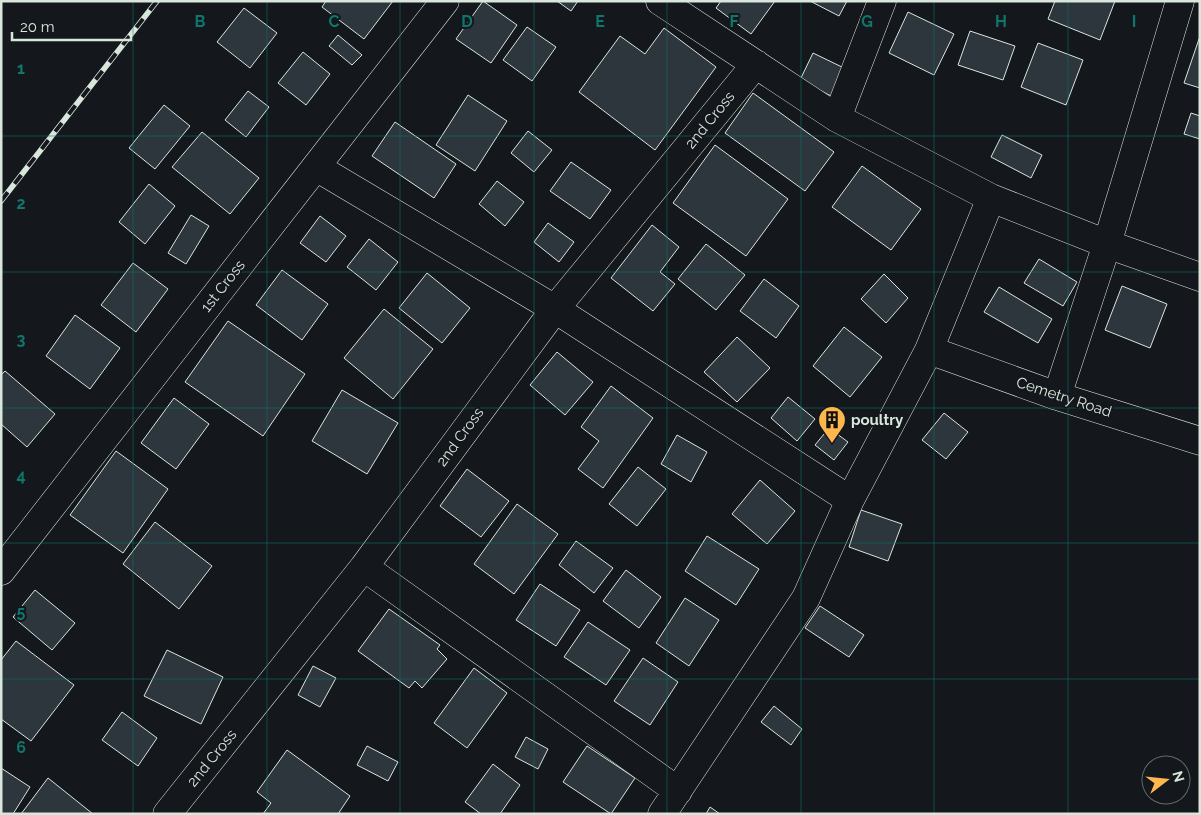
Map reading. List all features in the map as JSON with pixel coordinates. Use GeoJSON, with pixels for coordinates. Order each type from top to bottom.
{"type":"FeatureCollection","features":[{"type":"Feature","properties":{"kind":"street","name":"1st Cross"},"geometry":{"type":"LineString","coordinates":[[1,571],[445,1]]}},
{"type":"Feature","properties":{"kind":"street"},"geometry":{"type":"LineString","coordinates":[[660,1],[837,118],[991,198],[1107,244],[1200,277]]}},
{"type":"Feature","properties":{"kind":"street"},"geometry":{"type":"LineString","coordinates":[[837,118],[882,1]]}},
{"type":"Feature","properties":{"kind":"street"},"geometry":{"type":"LineString","coordinates":[[1058,396],[1107,244],[1180,1]]}},
{"type":"Feature","properties":{"kind":"street","name":"2nd Cross"},"geometry":{"type":"LineString","coordinates":[[173,812],[364,567],[555,309],[756,64]]}},
{"type":"Feature","properties":{"kind":"street"},"geometry":{"type":"LineString","coordinates":[[316,167],[555,309],[850,500]]}},
{"type":"Feature","properties":{"kind":"street"},"geometry":{"type":"LineString","coordinates":[[662,814],[806,598],[850,500],[929,350],[991,198]]}},
{"type":"Feature","properties":{"kind":"street","name":"Cemetry Road"},"geometry":{"type":"LineString","coordinates":[[929,350],[1058,396],[1200,441]]}},
{"type":"Feature","properties":{"kind":"street"},"geometry":{"type":"LineString","coordinates":[[364,567],[678,791]]}},
{"type":"Feature","properties":{"kind":"building"},"geometry":{"type":"Polygon","coordinates":[[[326,1],[393,1],[364,39],[322,7],[326,1]]]}},
{"type":"Feature","properties":{"kind":"building"},"geometry":{"type":"Polygon","coordinates":[[[483,1],[517,25],[491,63],[456,39],[483,1]]]}},
{"type":"Feature","properties":{"kind":"building"},"geometry":{"type":"Polygon","coordinates":[[[557,1],[578,1],[571,11],[557,1]]]}},
{"type":"Feature","properties":{"kind":"building"},"geometry":{"type":"Polygon","coordinates":[[[721,1],[775,1],[751,34],[716,8],[721,1]]]}},
{"type":"Feature","properties":{"kind":"building"},"geometry":{"type":"Polygon","coordinates":[[[810,1],[847,1],[839,16],[810,1]]]}},
{"type":"Feature","properties":{"kind":"building"},"geometry":{"type":"Polygon","coordinates":[[[1055,1],[1115,1],[1100,40],[1048,19],[1055,1]]]}},
{"type":"Feature","properties":{"kind":"building"},"geometry":{"type":"Polygon","coordinates":[[[244,8],[277,33],[250,68],[217,42],[244,8]]]}},
{"type":"Feature","properties":{"kind":"building"},"geometry":{"type":"Polygon","coordinates":[[[908,12],[954,34],[934,75],[889,53],[908,12]]]}},
{"type":"Feature","properties":{"kind":"building"},"geometry":{"type":"Polygon","coordinates":[[[527,27],[556,47],[532,81],[503,60],[527,27]]]}},
{"type":"Feature","properties":{"kind":"building"},"geometry":{"type":"Polygon","coordinates":[[[664,28],[716,67],[655,150],[579,92],[620,36],[645,54],[664,28]]]}},
{"type":"Feature","properties":{"kind":"building"},"geometry":{"type":"Polygon","coordinates":[[[970,31],[1015,46],[1003,80],[958,65],[970,31]]]}},
{"type":"Feature","properties":{"kind":"building"},"geometry":{"type":"Polygon","coordinates":[[[338,35],[362,55],[352,65],[329,46],[338,35]]]}},
{"type":"Feature","properties":{"kind":"building"},"geometry":{"type":"Polygon","coordinates":[[[1200,36],[1200,88],[1184,83],[1200,36]]]}},
{"type":"Feature","properties":{"kind":"building"},"geometry":{"type":"Polygon","coordinates":[[[1038,43],[1083,60],[1066,105],[1021,87],[1038,43]]]}},
{"type":"Feature","properties":{"kind":"building"},"geometry":{"type":"Polygon","coordinates":[[[303,52],[330,74],[306,105],[278,83],[303,52]]]}},
{"type":"Feature","properties":{"kind":"building"},"geometry":{"type":"Polygon","coordinates":[[[813,53],[844,68],[831,96],[800,80],[813,53]]]}},
{"type":"Feature","properties":{"kind":"building"},"geometry":{"type":"Polygon","coordinates":[[[248,91],[269,107],[246,137],[225,120],[248,91]]]}},
{"type":"Feature","properties":{"kind":"building"},"geometry":{"type":"Polygon","coordinates":[[[753,93],[834,152],[805,191],[725,133],[753,93]]]}},
{"type":"Feature","properties":{"kind":"building"},"geometry":{"type":"Polygon","coordinates":[[[468,95],[507,121],[475,171],[436,145],[468,95]]]}},
{"type":"Feature","properties":{"kind":"building"},"geometry":{"type":"Polygon","coordinates":[[[164,105],[190,126],[155,169],[129,148],[164,105]]]}},
{"type":"Feature","properties":{"kind":"building"},"geometry":{"type":"Polygon","coordinates":[[[1191,113],[1200,116],[1200,139],[1184,134],[1191,113]]]}},
{"type":"Feature","properties":{"kind":"building"},"geometry":{"type":"Polygon","coordinates":[[[395,122],[456,164],[434,198],[372,156],[395,122]]]}},
{"type":"Feature","properties":{"kind":"building"},"geometry":{"type":"Polygon","coordinates":[[[528,131],[552,150],[534,172],[511,153],[528,131]]]}},
{"type":"Feature","properties":{"kind":"building"},"geometry":{"type":"Polygon","coordinates":[[[202,132],[259,178],[230,214],[172,167],[202,132]]]}},
{"type":"Feature","properties":{"kind":"building"},"geometry":{"type":"Polygon","coordinates":[[[1002,135],[1042,155],[1031,178],[991,157],[1002,135]]]}},
{"type":"Feature","properties":{"kind":"building"},"geometry":{"type":"Polygon","coordinates":[[[715,145],[788,199],[746,256],[673,203],[715,145]]]}},
{"type":"Feature","properties":{"kind":"building"},"geometry":{"type":"Polygon","coordinates":[[[571,162],[611,190],[590,219],[550,191],[571,162]]]}},
{"type":"Feature","properties":{"kind":"building"},"geometry":{"type":"Polygon","coordinates":[[[862,166],[921,209],[891,250],[832,207],[862,166]]]}},
{"type":"Feature","properties":{"kind":"building"},"geometry":{"type":"Polygon","coordinates":[[[497,181],[524,202],[505,226],[479,204],[497,181]]]}},
{"type":"Feature","properties":{"kind":"building"},"geometry":{"type":"Polygon","coordinates":[[[149,184],[175,206],[145,244],[119,222],[149,184]]]}},
{"type":"Feature","properties":{"kind":"building"},"geometry":{"type":"Polygon","coordinates":[[[191,215],[209,226],[186,264],[168,253],[191,215]]]}},
{"type":"Feature","properties":{"kind":"building"},"geometry":{"type":"Polygon","coordinates":[[[320,216],[346,236],[326,262],[300,243],[320,216]]]}},
{"type":"Feature","properties":{"kind":"building"},"geometry":{"type":"Polygon","coordinates":[[[548,223],[574,242],[559,262],[534,242],[548,223]]]}},
{"type":"Feature","properties":{"kind":"building"},"geometry":{"type":"Polygon","coordinates":[[[652,225],[679,247],[660,272],[675,284],[653,311],[611,278],[652,225]]]}},
{"type":"Feature","properties":{"kind":"building"},"geometry":{"type":"Polygon","coordinates":[[[369,239],[398,262],[376,290],[347,267],[369,239]]]}},
{"type":"Feature","properties":{"kind":"building"},"geometry":{"type":"Polygon","coordinates":[[[706,244],[745,275],[716,310],[678,279],[706,244]]]}},
{"type":"Feature","properties":{"kind":"building"},"geometry":{"type":"Polygon","coordinates":[[[1039,259],[1077,282],[1063,306],[1024,283],[1039,259]]]}},
{"type":"Feature","properties":{"kind":"building"},"geometry":{"type":"Polygon","coordinates":[[[133,263],[168,289],[136,332],[101,305],[133,263]]]}},
{"type":"Feature","properties":{"kind":"building"},"geometry":{"type":"Polygon","coordinates":[[[282,270],[328,304],[302,340],[256,305],[282,270]]]}},
{"type":"Feature","properties":{"kind":"building"},"geometry":{"type":"Polygon","coordinates":[[[427,273],[470,308],[442,343],[399,308],[427,273]]]}},
{"type":"Feature","properties":{"kind":"building"},"geometry":{"type":"Polygon","coordinates":[[[884,274],[908,298],[886,323],[861,299],[884,274]]]}},
{"type":"Feature","properties":{"kind":"building"},"geometry":{"type":"Polygon","coordinates":[[[764,279],[799,306],[776,338],[740,311],[764,279]]]}},
{"type":"Feature","properties":{"kind":"building"},"geometry":{"type":"Polygon","coordinates":[[[1122,286],[1167,304],[1150,348],[1105,330],[1122,286]]]}},
{"type":"Feature","properties":{"kind":"building"},"geometry":{"type":"Polygon","coordinates":[[[999,287],[1052,319],[1038,343],[984,312],[999,287]]]}},
{"type":"Feature","properties":{"kind":"building"},"geometry":{"type":"Polygon","coordinates":[[[384,309],[433,349],[393,399],[344,358],[384,309]]]}},
{"type":"Feature","properties":{"kind":"building"},"geometry":{"type":"Polygon","coordinates":[[[75,315],[120,348],[90,389],[46,356],[75,315]]]}},
{"type":"Feature","properties":{"kind":"building"},"geometry":{"type":"Polygon","coordinates":[[[228,321],[305,374],[263,436],[185,382],[228,321]]]}},
{"type":"Feature","properties":{"kind":"building"},"geometry":{"type":"Polygon","coordinates":[[[844,327],[882,357],[850,397],[813,366],[844,327]]]}},
{"type":"Feature","properties":{"kind":"building"},"geometry":{"type":"Polygon","coordinates":[[[737,337],[770,368],[737,402],[704,372],[737,337]]]}},
{"type":"Feature","properties":{"kind":"building"},"geometry":{"type":"Polygon","coordinates":[[[557,352],[593,382],[565,415],[530,385],[557,352]]]}},
{"type":"Feature","properties":{"kind":"building"},"geometry":{"type":"Polygon","coordinates":[[[5,371],[55,414],[27,447],[1,424],[1,375],[5,371]]]}},
{"type":"Feature","properties":{"kind":"building"},"geometry":{"type":"Polygon","coordinates":[[[611,386],[653,418],[603,488],[578,469],[599,441],[581,427],[611,386]]]}},
{"type":"Feature","properties":{"kind":"building"},"geometry":{"type":"Polygon","coordinates":[[[342,390],[398,423],[367,474],[312,441],[342,390]]]}},
{"type":"Feature","properties":{"kind":"building"},"geometry":{"type":"Polygon","coordinates":[[[788,397],[815,419],[797,441],[771,418],[788,397]]]}},
{"type":"Feature","properties":{"kind":"building"},"geometry":{"type":"Polygon","coordinates":[[[174,398],[209,424],[176,469],[141,443],[174,398]]]}},
{"type":"Feature","properties":{"kind":"building"},"geometry":{"type":"Polygon","coordinates":[[[944,413],[968,432],[946,459],[922,440],[944,413]]]}},
{"type":"Feature","properties":{"kind":"building","name":"poultry"},"geometry":{"type":"Polygon","coordinates":[[[829,428],[848,442],[834,460],[815,445],[829,428]]]}},
{"type":"Feature","properties":{"kind":"building"},"geometry":{"type":"Polygon","coordinates":[[[677,435],[707,452],[691,482],[661,464],[677,435]]]}},
{"type":"Feature","properties":{"kind":"building"},"geometry":{"type":"Polygon","coordinates":[[[116,451],[168,489],[123,553],[70,515],[116,451]]]}},
{"type":"Feature","properties":{"kind":"building"},"geometry":{"type":"Polygon","coordinates":[[[638,467],[666,489],[637,526],[609,504],[638,467]]]}},
{"type":"Feature","properties":{"kind":"building"},"geometry":{"type":"Polygon","coordinates":[[[467,469],[509,501],[481,537],[440,506],[467,469]]]}},
{"type":"Feature","properties":{"kind":"building"},"geometry":{"type":"Polygon","coordinates":[[[760,480],[795,511],[767,544],[732,514],[760,480]]]}},
{"type":"Feature","properties":{"kind":"building"},"geometry":{"type":"Polygon","coordinates":[[[517,504],[558,534],[514,594],[474,564],[517,504]]]}},
{"type":"Feature","properties":{"kind":"building"},"geometry":{"type":"Polygon","coordinates":[[[861,510],[902,524],[888,561],[849,547],[861,510]]]}},
{"type":"Feature","properties":{"kind":"building"},"geometry":{"type":"Polygon","coordinates":[[[155,522],[212,566],[179,609],[123,564],[155,522]]]}},
{"type":"Feature","properties":{"kind":"building"},"geometry":{"type":"Polygon","coordinates":[[[707,536],[759,569],[736,605],[685,571],[707,536]]]}},
{"type":"Feature","properties":{"kind":"building"},"geometry":{"type":"Polygon","coordinates":[[[576,541],[613,568],[594,593],[559,565],[576,541]]]}},
{"type":"Feature","properties":{"kind":"building"},"geometry":{"type":"Polygon","coordinates":[[[626,570],[661,597],[639,628],[603,601],[626,570]]]}},
{"type":"Feature","properties":{"kind":"building"},"geometry":{"type":"Polygon","coordinates":[[[540,584],[580,610],[556,646],[516,620],[540,584]]]}},
{"type":"Feature","properties":{"kind":"building"},"geometry":{"type":"Polygon","coordinates":[[[35,590],[75,623],[52,650],[13,617],[35,590]]]}},
{"type":"Feature","properties":{"kind":"building"},"geometry":{"type":"Polygon","coordinates":[[[685,598],[719,620],[689,666],[656,643],[685,598]]]}},
{"type":"Feature","properties":{"kind":"building"},"geometry":{"type":"Polygon","coordinates":[[[820,606],[864,635],[849,657],[805,628],[820,606]]]}},
{"type":"Feature","properties":{"kind":"building"},"geometry":{"type":"Polygon","coordinates":[[[389,609],[440,645],[437,649],[447,659],[422,688],[415,681],[409,688],[358,651],[389,609]]]}},
{"type":"Feature","properties":{"kind":"building"},"geometry":{"type":"Polygon","coordinates":[[[588,622],[630,650],[606,685],[564,657],[588,622]]]}},
{"type":"Feature","properties":{"kind":"building"},"geometry":{"type":"Polygon","coordinates":[[[16,641],[74,685],[31,741],[1,719],[1,660],[16,641]]]}},
{"type":"Feature","properties":{"kind":"building"},"geometry":{"type":"Polygon","coordinates":[[[167,650],[223,677],[201,724],[144,696],[167,650]]]}},
{"type":"Feature","properties":{"kind":"building"},"geometry":{"type":"Polygon","coordinates":[[[643,658],[678,682],[650,725],[614,701],[643,658]]]}},
{"type":"Feature","properties":{"kind":"building"},"geometry":{"type":"Polygon","coordinates":[[[313,666],[336,678],[320,707],[298,695],[313,666]]]}},
{"type":"Feature","properties":{"kind":"building"},"geometry":{"type":"Polygon","coordinates":[[[474,668],[507,693],[467,748],[434,723],[474,668]]]}},
{"type":"Feature","properties":{"kind":"building"},"geometry":{"type":"Polygon","coordinates":[[[774,706],[802,729],[791,745],[761,722],[774,706]]]}},
{"type":"Feature","properties":{"kind":"building"},"geometry":{"type":"Polygon","coordinates":[[[122,712],[157,738],[138,766],[102,740],[122,712]]]}},
{"type":"Feature","properties":{"kind":"building"},"geometry":{"type":"Polygon","coordinates":[[[526,737],[548,749],[538,769],[515,757],[526,737]]]}},
{"type":"Feature","properties":{"kind":"building"},"geometry":{"type":"Polygon","coordinates":[[[367,746],[398,762],[388,781],[357,765],[367,746]]]}},
{"type":"Feature","properties":{"kind":"building"},"geometry":{"type":"Polygon","coordinates":[[[587,746],[635,778],[611,814],[563,782],[587,746]]]}},
{"type":"Feature","properties":{"kind":"building"},"geometry":{"type":"Polygon","coordinates":[[[287,750],[350,796],[338,814],[263,814],[271,803],[257,792],[287,750]]]}},
{"type":"Feature","properties":{"kind":"building"},"geometry":{"type":"Polygon","coordinates":[[[493,764],[520,785],[500,814],[481,814],[465,802],[493,764]]]}},
{"type":"Feature","properties":{"kind":"building"},"geometry":{"type":"Polygon","coordinates":[[[1,768],[30,787],[13,814],[1,814],[1,768]]]}},
{"type":"Feature","properties":{"kind":"building"},"geometry":{"type":"Polygon","coordinates":[[[48,778],[93,814],[21,814],[48,778]]]}},
{"type":"Feature","properties":{"kind":"building"},"geometry":{"type":"Polygon","coordinates":[[[710,807],[720,814],[706,814],[710,807]]]}},
{"type":"Feature","properties":{"kind":"railway"},"geometry":{"type":"LineString","coordinates":[[1,201],[157,1]]}},
{"type":"Feature","properties":{"kind":"place","name":"poultry"},"geometry":{"type":"Point","coordinates":[832,444]}}]}
